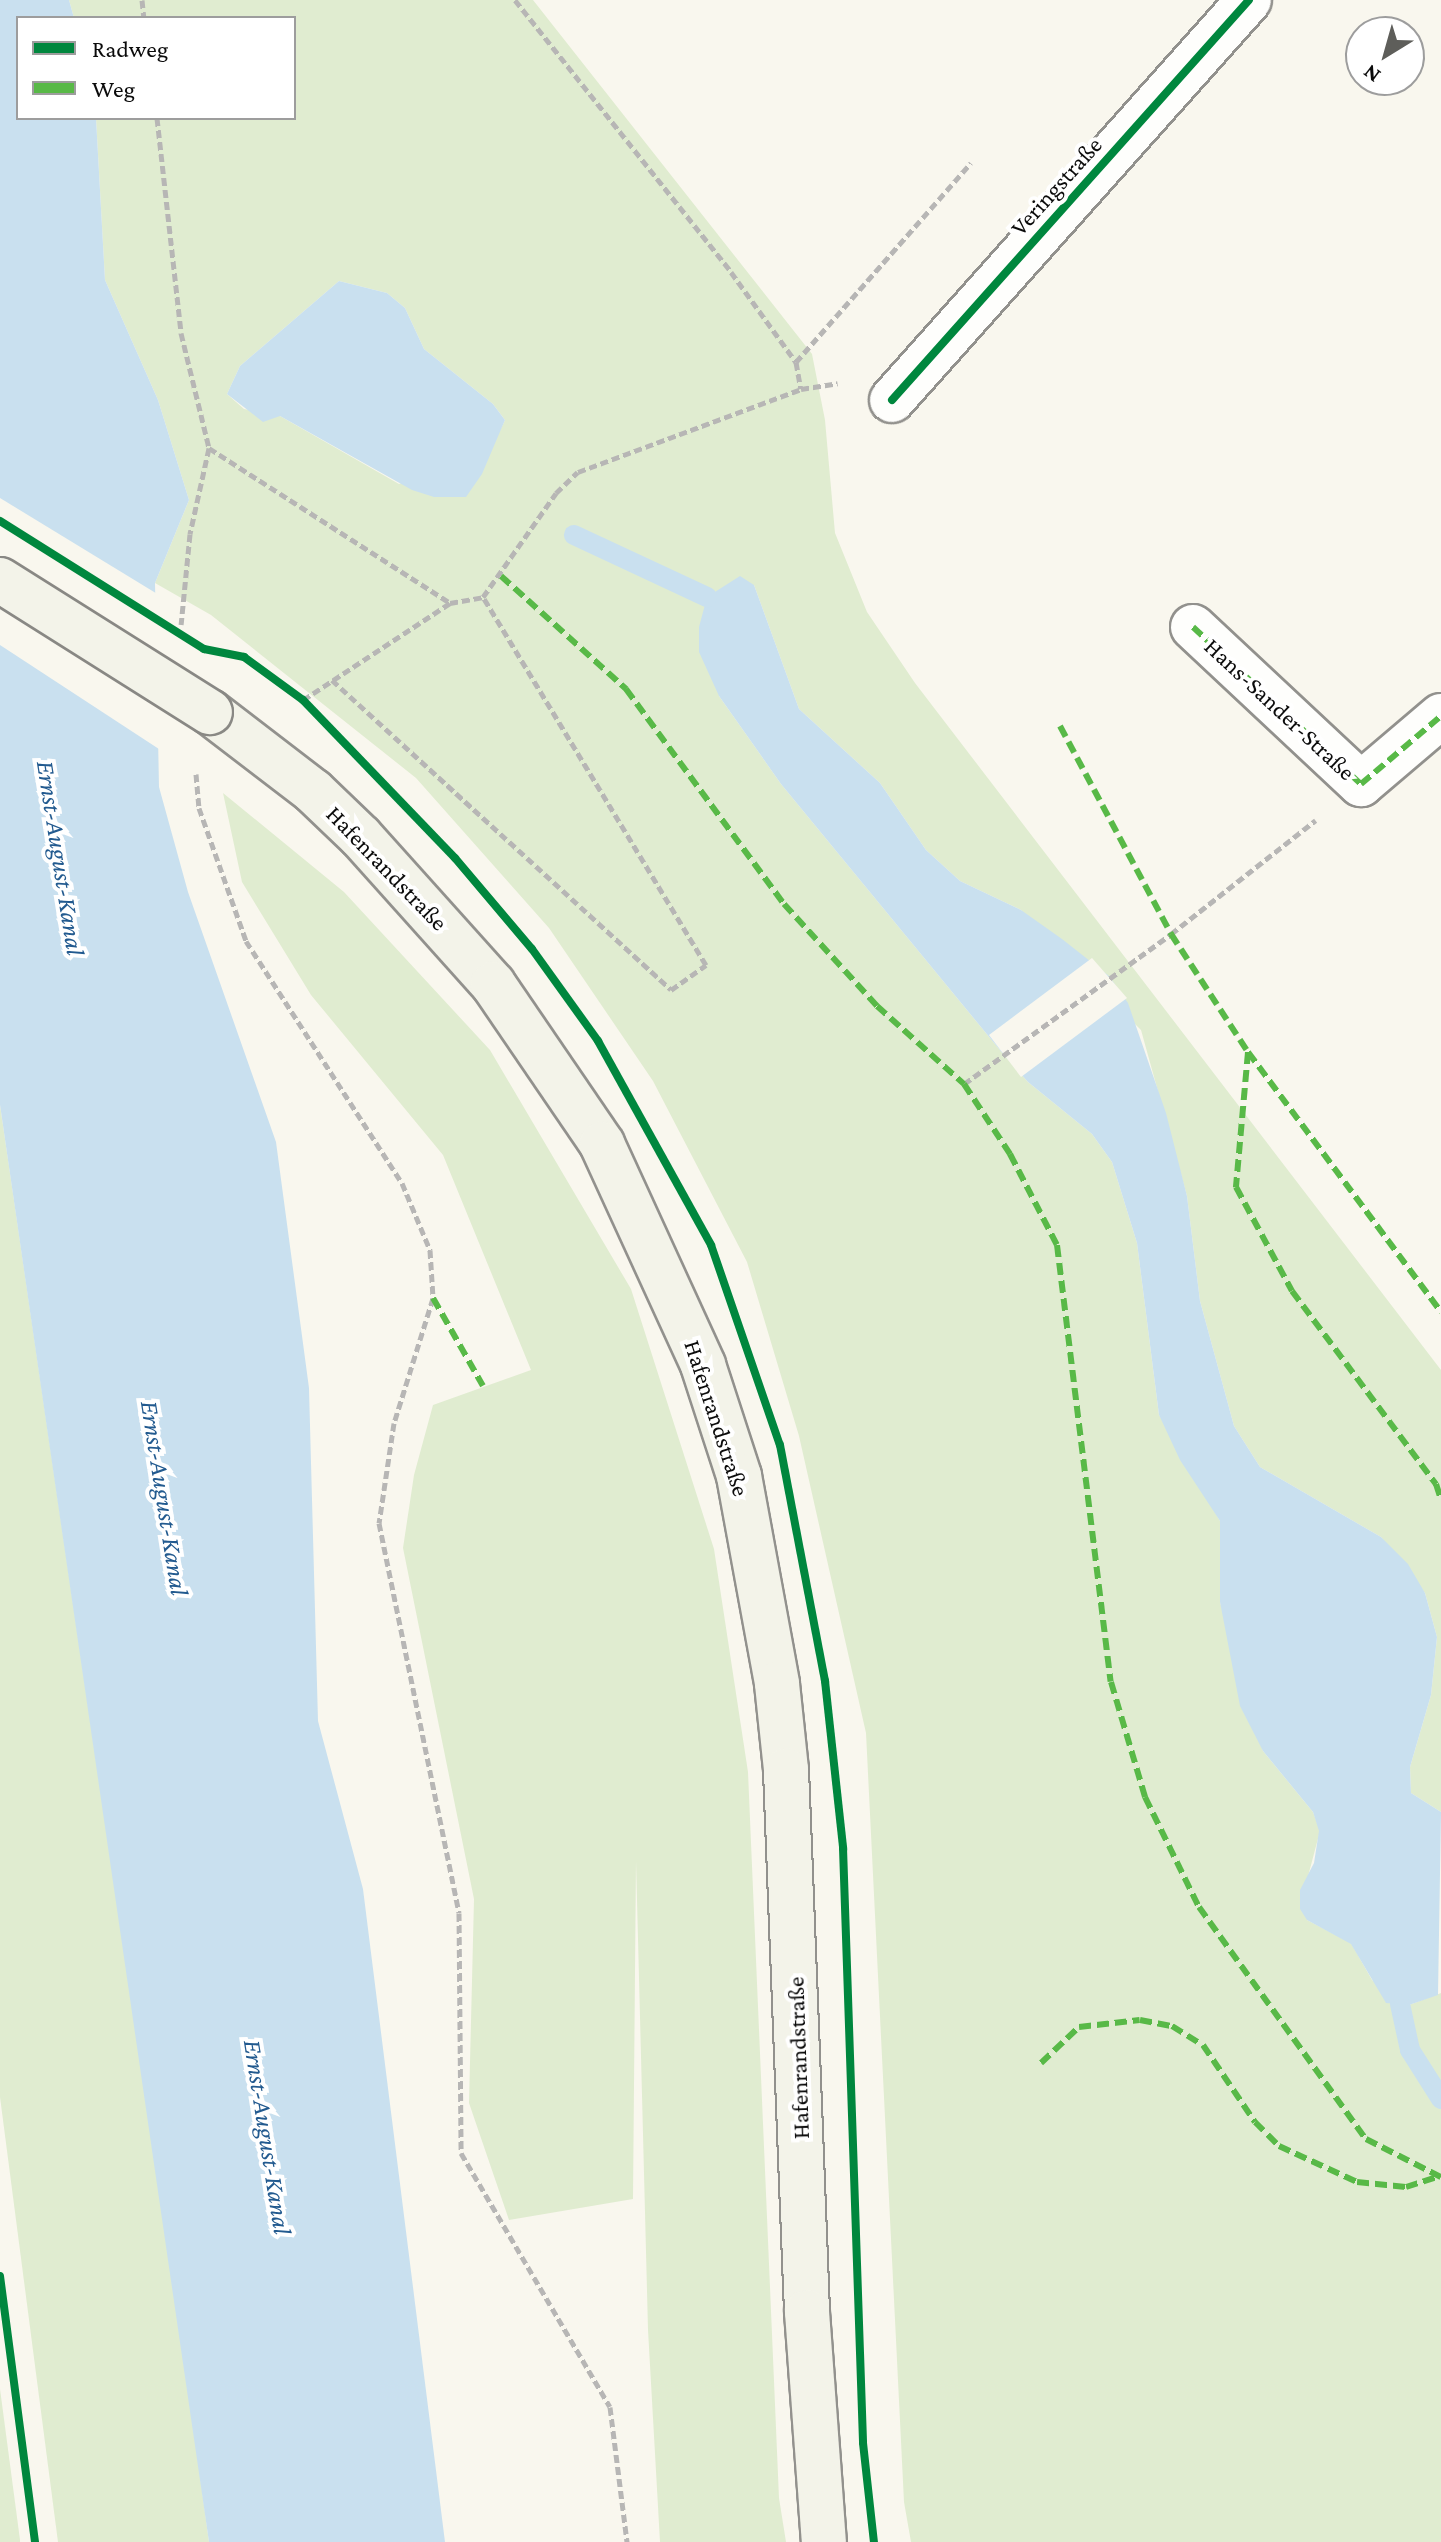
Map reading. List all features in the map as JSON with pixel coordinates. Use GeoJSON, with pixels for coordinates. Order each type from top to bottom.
{"type":"FeatureCollection","features":[{"type":"Feature","properties":{"kind":"main road","name":"Hafenrandstraße"},"geometry":{"type":"LineString","coordinates":[[0,580],[210,712],[313,791],[351,828],[493,984],[602,1144],[703,1365],[739,1476],[777,1684],[785,1756],[807,2312],[824,2542]]}},
{"type":"Feature","properties":{"kind":"street","name":"Veringstraße"},"geometry":{"type":"LineString","coordinates":[[905,385],[1249,0]]}},
{"type":"Feature","properties":{"kind":"street","name":"Hans-Sander-Straße"},"geometry":{"type":"LineString","coordinates":[[1193,627],[1361,784],[1441,716]]}},
{"type":"Feature","properties":{"kind":"path"},"geometry":{"type":"LineString","coordinates":[[515,0],[796,362],[801,389]]}},
{"type":"Feature","properties":{"kind":"path"},"geometry":{"type":"LineString","coordinates":[[157,120],[181,333],[209,448],[181,593],[182,639]]}},
{"type":"Feature","properties":{"kind":"path"},"geometry":{"type":"LineString","coordinates":[[796,362],[971,163]]}},
{"type":"Feature","properties":{"kind":"path"},"geometry":{"type":"LineString","coordinates":[[303,700],[450,603],[483,597],[549,501],[578,472],[801,389],[905,385]]}},
{"type":"Feature","properties":{"kind":"path"},"geometry":{"type":"LineString","coordinates":[[209,448],[450,603]]}},
{"type":"Feature","properties":{"kind":"path"},"geometry":{"type":"LineString","coordinates":[[332,680],[671,990],[706,965],[483,597]]}},
{"type":"Feature","properties":{"kind":"path"},"geometry":{"type":"LineString","coordinates":[[195,762],[199,808],[246,941],[402,1183],[430,1250],[433,1298],[394,1423],[379,1523],[459,1913],[461,2153],[610,2407],[627,2542]]}},
{"type":"Feature","properties":{"kind":"path"},"geometry":{"type":"LineString","coordinates":[[964,1084],[1171,934],[1361,784]]}},
{"type":"Feature","properties":{"kind":"green space"},"geometry":{"type":"Polygon","coordinates":[[[69,0],[533,0],[812,354],[825,420],[835,533],[867,612],[915,683],[1441,1370],[1441,1812],[1411,1793],[1410,1767],[1431,1695],[1437,1637],[1425,1593],[1381,1537],[1260,1467],[1234,1426],[1200,1301],[1187,1196],[1141,1030],[1021,910],[960,881],[926,850],[880,783],[799,709],[754,585],[719,696],[781,784],[1004,1055],[1028,1082],[1092,1134],[1112,1162],[1137,1243],[1159,1415],[1220,1521],[1220,1602],[1263,1751],[1313,1812],[1320,1831],[1306,1884],[1307,1920],[1351,1943],[1372,1980],[1409,2005],[1441,1993],[1441,2542],[911,2542],[904,2502],[866,1733],[799,1436],[747,1262],[653,1081],[549,928],[416,778],[211,615],[155,583],[189,500],[158,400],[105,280],[96,120],[296,120],[296,16],[73,16],[69,0]],[[339,281],[240,366],[227,394],[244,409],[280,416],[399,484],[493,445],[505,420],[493,404],[424,349],[405,308],[387,293],[339,281]]]}},
{"type":"Feature","properties":{"kind":"green space"},"geometry":{"type":"Polygon","coordinates":[[[223,793],[344,892],[490,1050],[631,1289],[714,1549],[748,1772],[779,2498],[786,2542],[660,2542],[648,2330],[636,1861],[633,2199],[509,2220],[469,2103],[474,1899],[403,1548],[414,1475],[433,1405],[531,1370],[443,1155],[311,995],[242,882],[223,793]]]}},
{"type":"Feature","properties":{"kind":"green space"},"geometry":{"type":"Polygon","coordinates":[[[0,1105],[209,2542],[58,2542],[0,2097],[0,1105]]]}},
{"type":"Feature","properties":{"kind":"green space"},"geometry":{"type":"Polygon","coordinates":[[[0,2389],[20,2540],[20,2542],[0,2542],[0,2389]]]}},
{"type":"Feature","properties":{"kind":"water","name":"Ernst-August-Kanal"},"geometry":{"type":"Polygon","coordinates":[[[0,0],[69,0],[73,16],[16,16],[16,120],[96,120],[105,280],[158,400],[189,500],[155,583],[159,787],[188,892],[276,1142],[309,1388],[318,1721],[363,1889],[445,2542],[209,2542],[0,1105],[0,0]]]}},
{"type":"Feature","properties":{"kind":"water"},"geometry":{"type":"Polygon","coordinates":[[[339,281],[387,293],[405,308],[424,349],[493,404],[505,420],[482,474],[466,497],[434,497],[412,490],[280,416],[263,422],[227,394],[240,366],[339,281]]]}},
{"type":"Feature","properties":{"kind":"water"},"geometry":{"type":"Polygon","coordinates":[[[740,576],[754,585],[799,709],[880,783],[926,850],[960,881],[1021,910],[1062,939],[1109,976],[1128,1003],[1166,1113],[1187,1196],[1200,1301],[1234,1426],[1260,1467],[1381,1537],[1408,1564],[1425,1593],[1437,1637],[1431,1695],[1410,1767],[1411,1793],[1441,1812],[1438,1995],[1409,2005],[1386,2003],[1351,1944],[1307,1920],[1300,1909],[1300,1890],[1314,1863],[1319,1831],[1313,1812],[1263,1751],[1240,1706],[1220,1602],[1220,1521],[1180,1460],[1159,1415],[1137,1243],[1112,1162],[1092,1134],[1028,1082],[1004,1055],[781,784],[719,696],[699,652],[699,627],[707,597],[740,576]]]}},
{"type":"Feature","properties":{"kind":"pier"},"geometry":{"type":"Polygon","coordinates":[[[0,498],[159,595],[162,751],[0,645],[0,498]]]}},
{"type":"Feature","properties":{"kind":"pier"},"geometry":{"type":"Polygon","coordinates":[[[1092,958],[1127,998],[1021,1077],[989,1035],[1092,958]]]}},
{"type":"Feature","properties":{"kind":"waterway"},"geometry":{"type":"LineString","coordinates":[[574,535],[707,597]]}},
{"type":"Feature","properties":{"kind":"waterway"},"geometry":{"type":"LineString","coordinates":[[1400,2004],[1410,2050],[1441,2099]]}},
{"type":"Feature","properties":{"kind":"marked path"},"geometry":{"type":"LineString","coordinates":[[501,576],[626,689],[784,904],[877,1006],[964,1084],[1010,1154],[1057,1245],[1111,1682],[1145,1797],[1199,1907],[1366,2139],[1441,2177]]}},
{"type":"Feature","properties":{"kind":"marked path"},"geometry":{"type":"LineString","coordinates":[[1193,627],[1361,784],[1441,716]]}},
{"type":"Feature","properties":{"kind":"marked path"},"geometry":{"type":"LineString","coordinates":[[1060,726],[1171,934],[1248,1052],[1441,1312]]}},
{"type":"Feature","properties":{"kind":"marked path"},"geometry":{"type":"LineString","coordinates":[[1248,1052],[1236,1187],[1292,1291],[1436,1484],[1441,1499]]}},
{"type":"Feature","properties":{"kind":"marked path"},"geometry":{"type":"LineString","coordinates":[[433,1298],[483,1386]]}},
{"type":"Feature","properties":{"kind":"marked path"},"geometry":{"type":"LineString","coordinates":[[1041,2063],[1079,2027],[1140,2020],[1172,2026],[1203,2045],[1255,2122],[1279,2146],[1357,2182],[1406,2187],[1437,2177]]}},
{"type":"Feature","properties":{"kind":"cycle path"},"geometry":{"type":"LineString","coordinates":[[892,400],[1249,0]]}},
{"type":"Feature","properties":{"kind":"cycle path"},"geometry":{"type":"LineString","coordinates":[[0,521],[204,649],[244,657],[303,700],[455,858],[532,949],[598,1041],[711,1245],[780,1445],[825,1681],[843,1848],[863,2443],[874,2542]]}},
{"type":"Feature","properties":{"kind":"cycle path"},"geometry":{"type":"LineString","coordinates":[[0,2276],[35,2542]]}}]}
